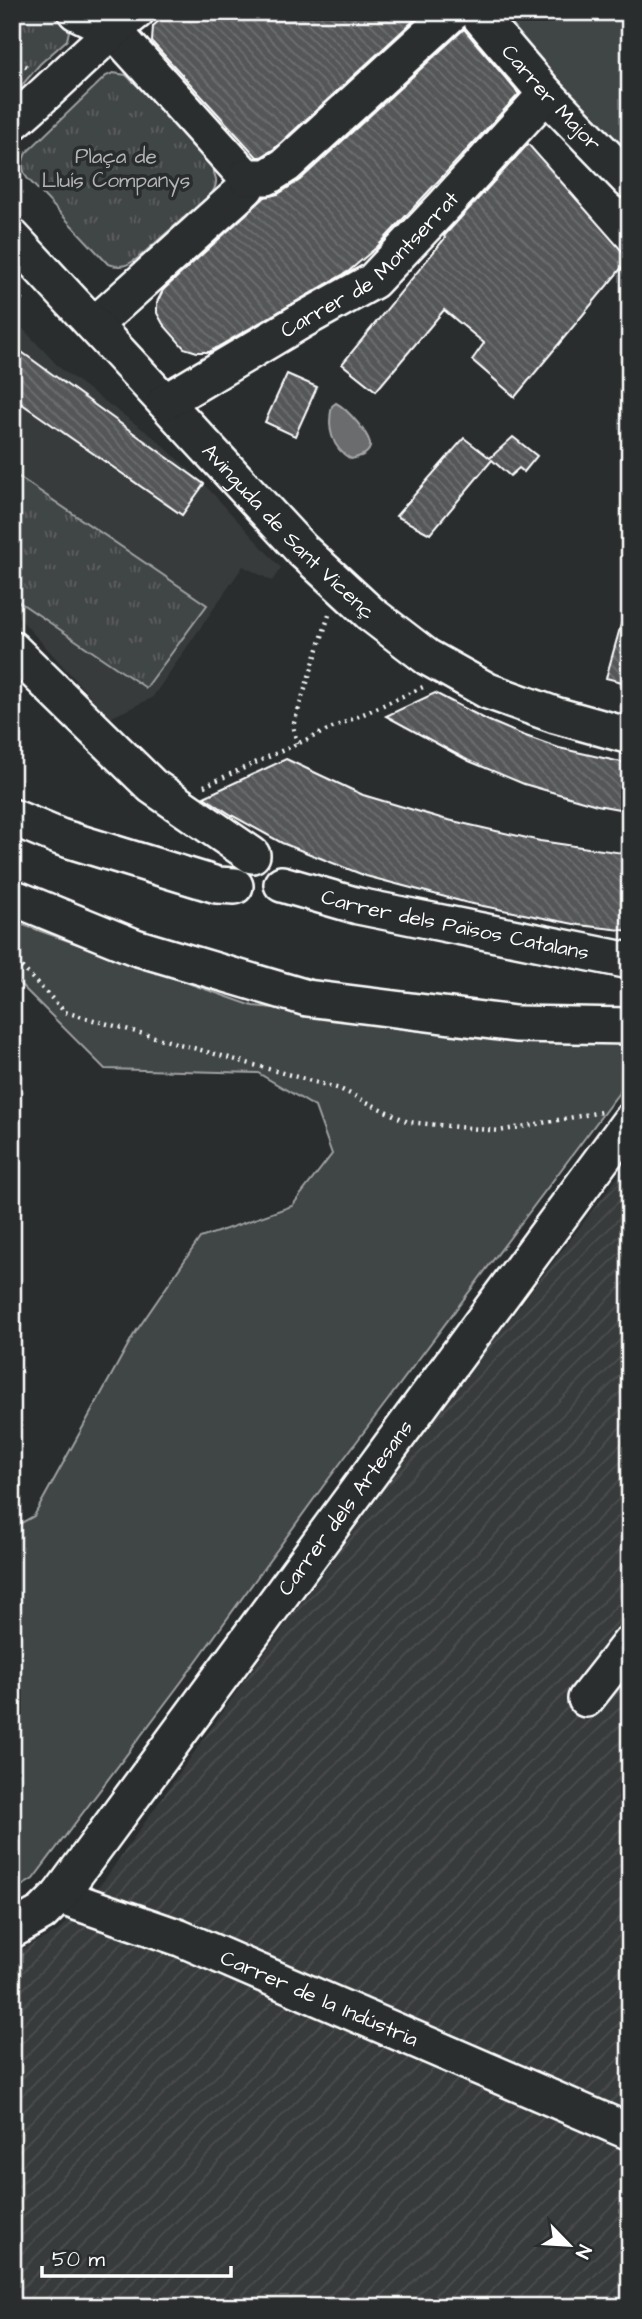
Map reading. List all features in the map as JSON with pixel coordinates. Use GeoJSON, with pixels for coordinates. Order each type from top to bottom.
{"type":"FeatureCollection","features":[{"type":"Feature","properties":{"kind":"street"},"geometry":{"type":"LineString","coordinates":[[76,12],[124,21],[246,177],[246,188],[94,325]]}},
{"type":"Feature","properties":{"kind":"street"},"geometry":{"type":"LineString","coordinates":[[246,177],[267,177],[286,165],[453,12]]}},
{"type":"Feature","properties":{"kind":"street","name":"Carrer Major"},"geometry":{"type":"LineString","coordinates":[[476,12],[546,93],[630,181]]}},
{"type":"Feature","properties":{"kind":"street"},"geometry":{"type":"LineString","coordinates":[[12,123],[124,21]]}},
{"type":"Feature","properties":{"kind":"street","name":"Carrer de Montserrat"},"geometry":{"type":"LineString","coordinates":[[165,402],[373,281],[546,93]]}},
{"type":"Feature","properties":{"kind":"street","name":"Avinguda de Sant Vicenç"},"geometry":{"type":"LineString","coordinates":[[12,237],[302,550],[370,614],[427,657],[488,691],[555,715],[630,736]]}},
{"type":"Feature","properties":{"kind":"street"},"geometry":{"type":"LineString","coordinates":[[12,649],[152,786],[252,855]]}},
{"type":"Feature","properties":{"kind":"street"},"geometry":{"type":"LineString","coordinates":[[12,817],[60,837],[217,885],[235,886]]}},
{"type":"Feature","properties":{"kind":"street"},"geometry":{"type":"LineString","coordinates":[[259,854],[272,858],[281,869],[282,884],[274,897],[259,902],[244,898],[235,886],[234,878],[239,863],[259,854]]}},
{"type":"Feature","properties":{"kind":"street","name":"Carrer dels Països Catalans"},"geometry":{"type":"LineString","coordinates":[[282,884],[358,906],[630,961]]}},
{"type":"Feature","properties":{"kind":"street"},"geometry":{"type":"LineString","coordinates":[[12,897],[135,947],[307,998],[515,1024],[630,1026]]}},
{"type":"Feature","properties":{"kind":"street","name":"Carrer dels Artesans"},"geometry":{"type":"LineString","coordinates":[[59,1896],[618,1116]]}},
{"type":"Feature","properties":{"kind":"street"},"geometry":{"type":"LineString","coordinates":[[586,1699],[630,1643]]}},
{"type":"Feature","properties":{"kind":"street"},"geometry":{"type":"LineString","coordinates":[[12,1930],[42,1913],[59,1896]]}},
{"type":"Feature","properties":{"kind":"street","name":"Carrer de la Indústria"},"geometry":{"type":"LineString","coordinates":[[59,1896],[180,1938],[630,2132]]}},
{"type":"Feature","properties":{"kind":"path"},"geometry":{"type":"LineString","coordinates":[[12,310],[29,287]]}},
{"type":"Feature","properties":{"kind":"path"},"geometry":{"type":"LineString","coordinates":[[298,744],[293,726],[330,613]]}},
{"type":"Feature","properties":{"kind":"path"},"geometry":{"type":"LineString","coordinates":[[199,788],[421,689]]}},
{"type":"Feature","properties":{"kind":"path"},"geometry":{"type":"LineString","coordinates":[[12,957],[65,1012],[340,1089],[408,1122],[499,1131],[618,1116]]}},
{"type":"Feature","properties":{"kind":"shaded area"},"geometry":{"type":"Polygon","coordinates":[[[12,317],[61,369],[156,439],[204,484],[281,568],[272,581],[243,566],[152,698],[110,718],[12,610],[12,317]]]}},
{"type":"Feature","properties":{"kind":"shaded area"},"geometry":{"type":"Polygon","coordinates":[[[336,403],[352,416],[370,442],[367,452],[362,455],[351,459],[335,443],[330,422],[332,406],[336,403]]]}},
{"type":"Feature","properties":{"kind":"shaded area"},"geometry":{"type":"Polygon","coordinates":[[[630,1161],[630,2307],[12,2307],[12,1954],[58,1931],[105,1879],[247,1677],[462,1382],[630,1161]]]}},
{"type":"Feature","properties":{"kind":"green space"},"geometry":{"type":"Polygon","coordinates":[[[12,12],[54,17],[68,22],[69,31],[67,40],[40,64],[12,97],[12,12]]]}},
{"type":"Feature","properties":{"kind":"green space"},"geometry":{"type":"Polygon","coordinates":[[[476,12],[630,12],[630,181],[476,12]]]}},
{"type":"Feature","properties":{"kind":"green space","name":"Plaça de Lluís Companys"},"geometry":{"type":"Polygon","coordinates":[[[113,73],[126,75],[144,92],[211,166],[216,180],[212,193],[138,258],[120,266],[108,264],[27,178],[23,166],[26,153],[106,76],[113,73]]]}},
{"type":"Feature","properties":{"kind":"green space"},"geometry":{"type":"Polygon","coordinates":[[[19,477],[207,605],[146,688],[12,597],[12,487],[19,477]]]}},
{"type":"Feature","properties":{"kind":"green space"},"geometry":{"type":"Polygon","coordinates":[[[12,921],[253,1006],[630,1042],[630,1078],[324,1485],[182,1681],[33,1879],[12,1892],[12,1528],[34,1516],[133,1336],[200,1238],[292,1206],[332,1154],[315,1107],[258,1073],[105,1069],[12,976],[12,921]]]}},
{"type":"Feature","properties":{"kind":"building"},"geometry":{"type":"Polygon","coordinates":[[[169,12],[423,12],[274,149],[257,157],[152,42],[153,26],[169,12]]]}},
{"type":"Feature","properties":{"kind":"building"},"geometry":{"type":"Polygon","coordinates":[[[464,29],[519,94],[377,247],[349,271],[209,352],[184,348],[157,313],[157,302],[163,290],[265,197],[278,194],[300,180],[464,29]]]}},
{"type":"Feature","properties":{"kind":"building"},"geometry":{"type":"Polygon","coordinates":[[[528,144],[629,259],[515,397],[472,360],[484,343],[444,310],[376,391],[342,364],[444,236],[528,144]]]}},
{"type":"Feature","properties":{"kind":"building"},"geometry":{"type":"Polygon","coordinates":[[[12,345],[204,484],[182,515],[12,397],[12,345]]]}},
{"type":"Feature","properties":{"kind":"building"},"geometry":{"type":"Polygon","coordinates":[[[287,374],[317,387],[295,436],[265,422],[287,374]]]}},
{"type":"Feature","properties":{"kind":"building"},"geometry":{"type":"Polygon","coordinates":[[[513,437],[537,456],[524,472],[519,468],[510,476],[492,460],[430,534],[396,516],[464,438],[490,458],[513,437]]]}},
{"type":"Feature","properties":{"kind":"building"},"geometry":{"type":"Polygon","coordinates":[[[624,614],[630,615],[630,684],[606,678],[624,614]]]}},
{"type":"Feature","properties":{"kind":"building"},"geometry":{"type":"Polygon","coordinates":[[[435,693],[520,734],[559,748],[630,764],[630,811],[597,805],[524,784],[469,761],[386,716],[435,693]]]}},
{"type":"Feature","properties":{"kind":"building"},"geometry":{"type":"Polygon","coordinates":[[[286,759],[363,795],[444,819],[540,841],[630,854],[630,931],[579,925],[468,903],[366,876],[282,843],[204,797],[286,759]]]}}]}
